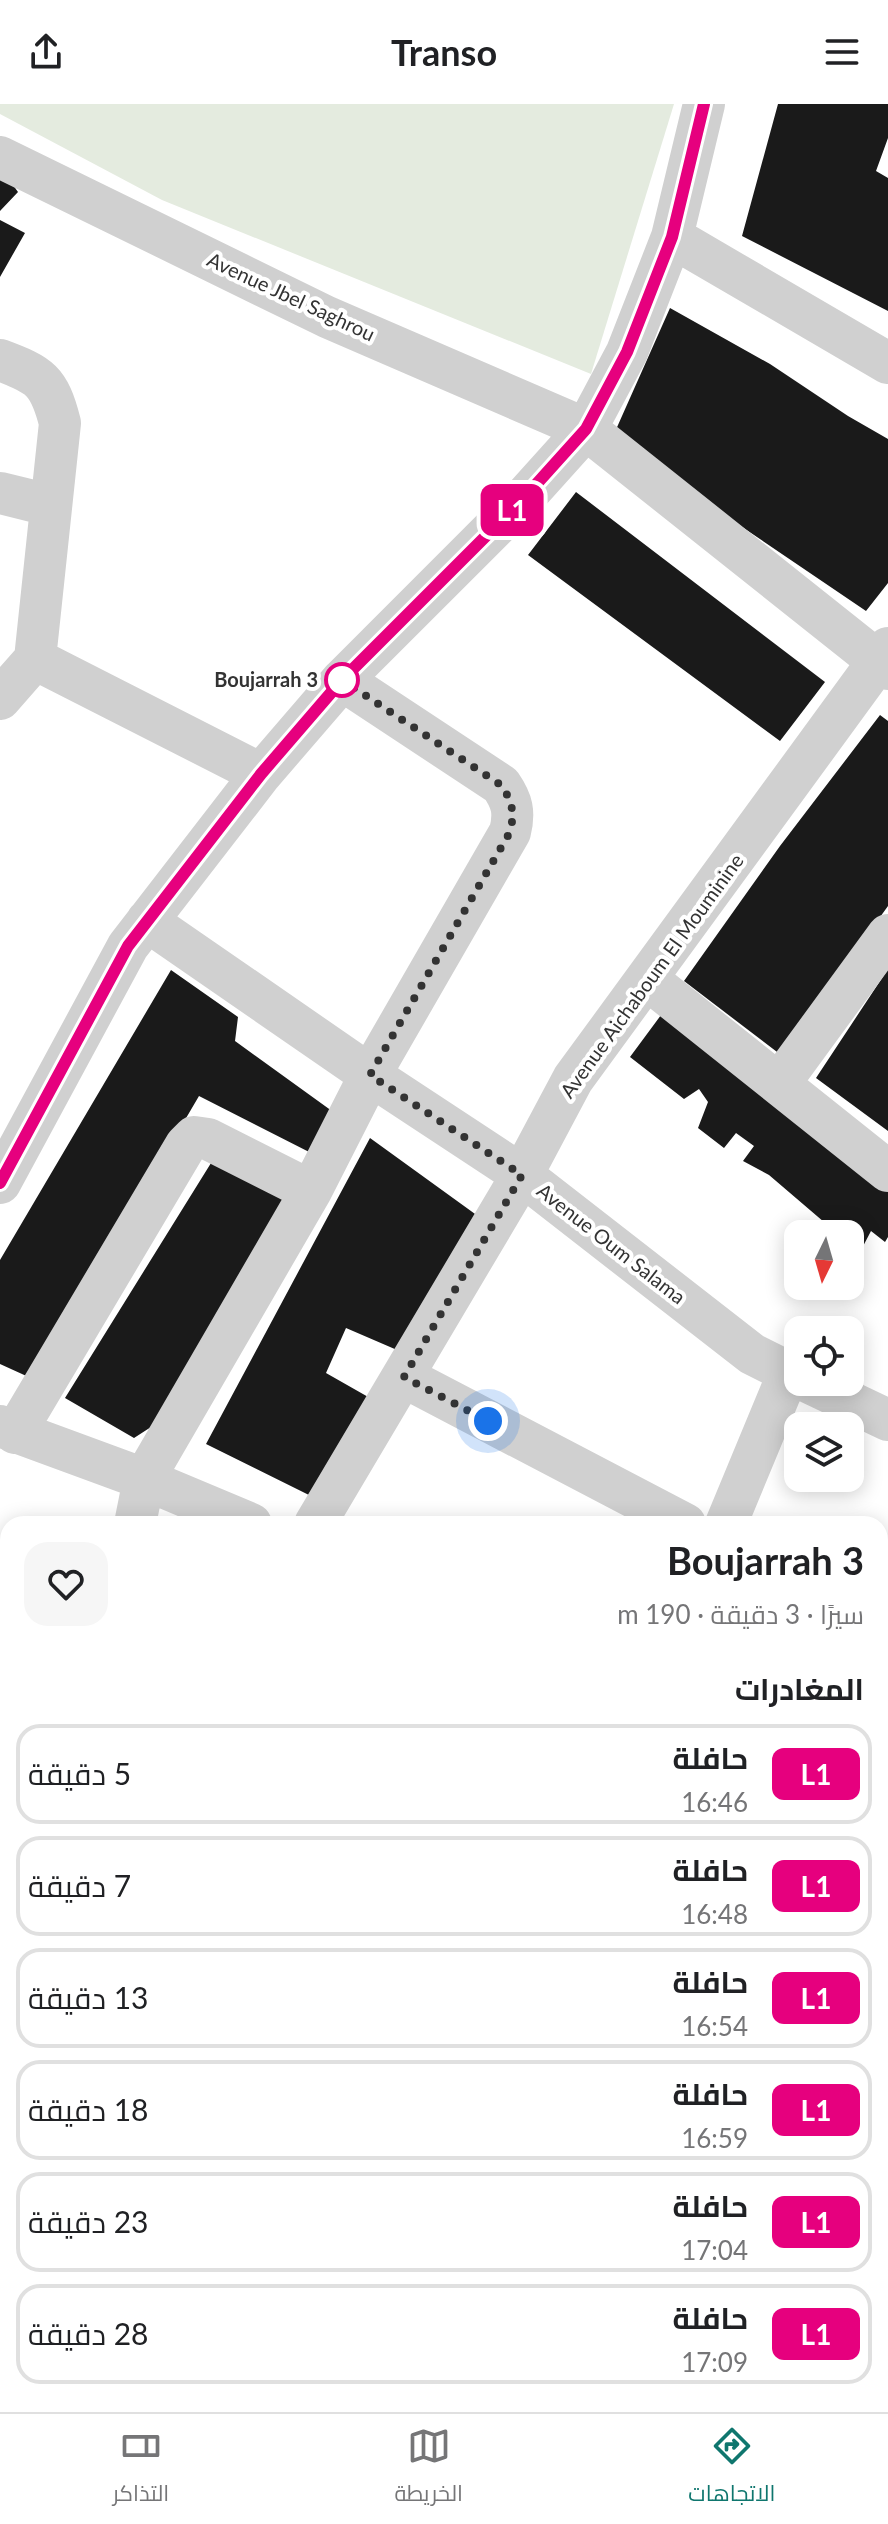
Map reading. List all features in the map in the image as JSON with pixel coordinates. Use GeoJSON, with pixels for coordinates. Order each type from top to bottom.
{"type":"FeatureCollection","features":[{"type":"Feature","properties":{"kind":"street"},"geometry":{"type":"LineString","coordinates":[[0,1183],[128,946],[261,774],[342,680],[523,499],[586,429],[627,352],[672,237],[704,104]]}},
{"type":"Feature","properties":{"kind":"street","name":"Avenue Jbel Saghrou"},"geometry":{"type":"LineString","coordinates":[[0,157],[327,317],[586,429],[885,660]]}},
{"type":"Feature","properties":{"kind":"street"},"geometry":{"type":"LineString","coordinates":[[672,237],[888,363]]}},
{"type":"Feature","properties":{"kind":"street"},"geometry":{"type":"LineString","coordinates":[[0,360],[32,372],[53,394],[60,423],[35,659],[0,699]]}},
{"type":"Feature","properties":{"kind":"street"},"geometry":{"type":"LineString","coordinates":[[0,493],[49,505]]}},
{"type":"Feature","properties":{"kind":"street"},"geometry":{"type":"LineString","coordinates":[[35,659],[261,774]]}},
{"type":"Feature","properties":{"kind":"street","name":"Avenue Aichaboum El Mouminine"},"geometry":{"type":"LineString","coordinates":[[320,1516],[522,1175],[573,1079],[885,660]]}},
{"type":"Feature","properties":{"kind":"street"},"geometry":{"type":"LineString","coordinates":[[137,1516],[144,1479],[311,1191],[370,1075],[510,832],[513,817],[511,800],[501,785],[342,680]]}},
{"type":"Feature","properties":{"kind":"street","name":"Avenue Oum Salama"},"geometry":{"type":"LineString","coordinates":[[147,921],[370,1075],[522,1175],[752,1354],[784,1370]]}},
{"type":"Feature","properties":{"kind":"street"},"geometry":{"type":"LineString","coordinates":[[779,1084],[888,935]]}},
{"type":"Feature","properties":{"kind":"street"},"geometry":{"type":"LineString","coordinates":[[647,979],[888,1171]]}},
{"type":"Feature","properties":{"kind":"street"},"geometry":{"type":"LineString","coordinates":[[232,1516],[144,1479],[8,1430],[186,1145],[194,1137],[208,1139],[311,1191]]}},
{"type":"Feature","properties":{"kind":"street"},"geometry":{"type":"LineString","coordinates":[[404,1377],[670,1516]]}},
{"type":"Feature","properties":{"kind":"street"},"geometry":{"type":"LineString","coordinates":[[730,1516],[789,1396]]}},
{"type":"Feature","properties":{"kind":"street","name":"Avenue Oum Salama"},"geometry":{"type":"LineString","coordinates":[[838,1396],[888,1420]]}},
{"type":"Feature","properties":{"kind":"shaded area"},"geometry":{"type":"Polygon","coordinates":[[[0,104],[674,104],[591,374],[162,200],[0,114],[0,104]]]}},
{"type":"Feature","properties":{"kind":"building"},"geometry":{"type":"Polygon","coordinates":[[[778,104],[888,104],[888,138],[876,171],[888,178],[888,311],[742,236],[778,104]]]}},
{"type":"Feature","properties":{"kind":"building"},"geometry":{"type":"Polygon","coordinates":[[[0,167],[18,192],[0,211],[0,167]]]}},
{"type":"Feature","properties":{"kind":"building"},"geometry":{"type":"Polygon","coordinates":[[[0,220],[25,233],[0,277],[0,220]]]}},
{"type":"Feature","properties":{"kind":"building"},"geometry":{"type":"Polygon","coordinates":[[[670,308],[770,364],[888,439],[888,583],[866,611],[686,489],[614,434],[670,308]]]}},
{"type":"Feature","properties":{"kind":"building"},"geometry":{"type":"Polygon","coordinates":[[[576,492],[825,682],[780,741],[528,555],[576,492]]]}},
{"type":"Feature","properties":{"kind":"building"},"geometry":{"type":"Polygon","coordinates":[[[880,715],[888,721],[888,906],[781,1055],[684,981],[780,846],[880,715]]]}},
{"type":"Feature","properties":{"kind":"building"},"geometry":{"type":"Polygon","coordinates":[[[888,969],[888,1131],[816,1078],[888,969]]]}},
{"type":"Feature","properties":{"kind":"building"},"geometry":{"type":"Polygon","coordinates":[[[171,970],[238,1017],[235,1041],[343,1119],[317,1156],[199,1096],[33,1379],[0,1364],[0,1260],[171,970]]]}},
{"type":"Feature","properties":{"kind":"building"},"geometry":{"type":"Polygon","coordinates":[[[664,1011],[888,1176],[888,1237],[885,1242],[871,1231],[864,1244],[864,1220],[822,1220],[769,1175],[743,1161],[754,1146],[736,1133],[724,1148],[698,1128],[708,1102],[699,1089],[684,1099],[630,1057],[664,1011]]]}},
{"type":"Feature","properties":{"kind":"building"},"geometry":{"type":"Polygon","coordinates":[[[370,1138],[482,1219],[404,1353],[346,1328],[326,1373],[377,1402],[317,1499],[206,1444],[370,1138]]]}},
{"type":"Feature","properties":{"kind":"building"},"geometry":{"type":"Polygon","coordinates":[[[216,1155],[294,1199],[165,1418],[134,1438],[65,1398],[216,1155]]]}},
{"type":"Feature","properties":{"kind":"bus line","name":"L1"},"geometry":{"type":"LineString","coordinates":[[0,1183],[128,946],[261,774],[342,680],[523,499],[586,429],[627,352],[672,237],[704,104]]}},
{"type":"Feature","properties":{"kind":"place","name":"Boujarrah 3"},"geometry":{"type":"Point","coordinates":[342,680]}},
{"type":"Feature","properties":{"kind":"route"},"geometry":{"type":"LineString","coordinates":[[342,680],[501,785],[511,800],[513,817],[510,832],[370,1075],[522,1175],[404,1377],[488,1421]]}}]}
